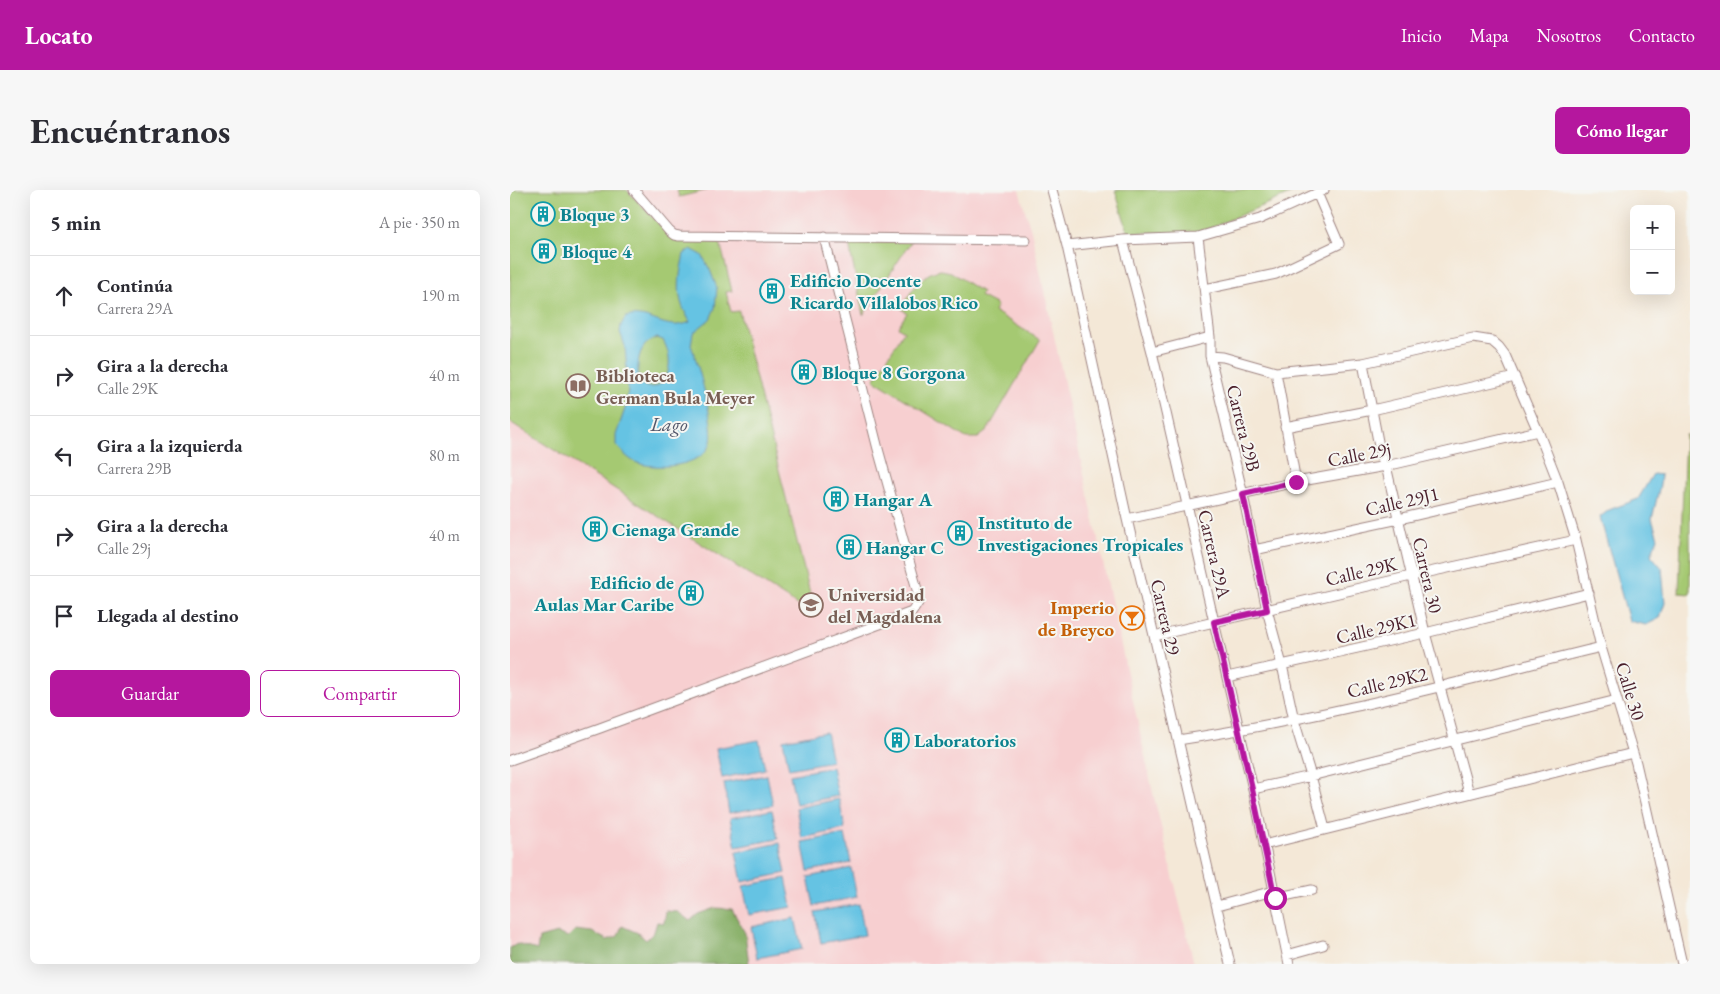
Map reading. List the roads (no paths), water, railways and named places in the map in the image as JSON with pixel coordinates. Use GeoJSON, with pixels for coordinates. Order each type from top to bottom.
{"type":"FeatureCollection","features":[{"type":"Feature","properties":{"kind":"street"},"geometry":{"type":"LineString","coordinates":[[634,190],[674,235],[1026,240]]}},
{"type":"Feature","properties":{"kind":"street","name":"Carrera 29"},"geometry":{"type":"LineString","coordinates":[[1052,190],[1067,246],[1127,519],[1230,964]]}},
{"type":"Feature","properties":{"kind":"street"},"geometry":{"type":"LineString","coordinates":[[1067,246],[1123,240],[1198,237],[1260,220],[1320,192],[1339,244],[1276,274],[1205,289]]}},
{"type":"Feature","properties":{"kind":"street"},"geometry":{"type":"LineString","coordinates":[[510,760],[912,612],[918,603],[918,593],[878,449],[824,237]]}},
{"type":"Feature","properties":{"kind":"street","name":"Carrera 29B"},"geometry":{"type":"LineString","coordinates":[[1198,237],[1210,337],[1210,356],[1243,494],[1267,610],[1294,720],[1325,829]]}},
{"type":"Feature","properties":{"kind":"street","name":"Carrera 29A"},"geometry":{"type":"LineString","coordinates":[[1123,240],[1152,352],[1227,677],[1288,959]]}},
{"type":"Feature","properties":{"kind":"street"},"geometry":{"type":"LineString","coordinates":[[1152,352],[1210,337]]}},
{"type":"Feature","properties":{"kind":"street","name":"Calle 30"},"geometry":{"type":"LineString","coordinates":[[1276,372],[1363,363],[1473,338],[1492,341],[1505,355],[1558,482],[1576,540],[1601,647],[1633,753],[1682,964]]}},
{"type":"Feature","properties":{"kind":"street"},"geometry":{"type":"LineString","coordinates":[[1210,356],[1222,357],[1276,372],[1296,482]]}},
{"type":"Feature","properties":{"kind":"street","name":"Carrera 30"},"geometry":{"type":"LineString","coordinates":[[1363,363],[1381,457],[1386,466],[1425,633],[1456,740],[1469,793]]}},
{"type":"Feature","properties":{"kind":"street"},"geometry":{"type":"LineString","coordinates":[[1285,427],[1372,410],[1515,377]]}},
{"type":"Feature","properties":{"kind":"street","name":"Calle 29j"},"geometry":{"type":"LineString","coordinates":[[1127,519],[1296,482],[1386,466],[1538,431]]}},
{"type":"Feature","properties":{"kind":"street","name":"Calle 29J1"},"geometry":{"type":"LineString","coordinates":[[1254,550],[1558,482]]}},
{"type":"Feature","properties":{"kind":"street","name":"Calle 29K"},"geometry":{"type":"LineString","coordinates":[[1154,636],[1576,540]]}},
{"type":"Feature","properties":{"kind":"street","name":"Calle 29K1"},"geometry":{"type":"LineString","coordinates":[[1227,677],[1425,633],[1589,593]]}},
{"type":"Feature","properties":{"kind":"street","name":"Calle 29K2"},"geometry":{"type":"LineString","coordinates":[[1178,740],[1294,720],[1601,647]]}},
{"type":"Feature","properties":{"kind":"street"},"geometry":{"type":"LineString","coordinates":[[1252,789],[1617,700]]}},
{"type":"Feature","properties":{"kind":"street"},"geometry":{"type":"LineString","coordinates":[[1264,845],[1633,753]]}},
{"type":"Feature","properties":{"kind":"street"},"geometry":{"type":"LineString","coordinates":[[1217,906],[1274,894],[1312,890]]}},
{"type":"Feature","properties":{"kind":"street"},"geometry":{"type":"LineString","coordinates":[[1288,959],[1323,945]]}},
{"type":"Feature","properties":{"kind":"water","name":"Lago"},"geometry":{"type":"Polygon","coordinates":[[[691,249],[702,255],[717,288],[715,308],[710,319],[693,333],[691,345],[711,422],[711,442],[706,451],[688,462],[676,465],[652,466],[633,461],[616,445],[616,435],[627,403],[628,386],[625,346],[620,332],[621,325],[626,317],[635,316],[642,316],[672,325],[690,322],[683,308],[679,288],[684,254],[691,249]],[[657,338],[646,344],[642,349],[638,361],[639,381],[647,387],[660,384],[668,371],[668,355],[663,340],[657,338]]]}},
{"type":"Feature","properties":{"kind":"water"},"geometry":{"type":"Polygon","coordinates":[[[1653,474],[1661,475],[1652,519],[1658,538],[1651,555],[1662,568],[1665,603],[1660,618],[1646,625],[1629,621],[1600,517],[1609,510],[1638,499],[1653,474]]]}},
{"type":"Feature","properties":{"kind":"water"},"geometry":{"type":"Polygon","coordinates":[[[826,732],[832,761],[789,769],[783,740],[826,732]]]}},
{"type":"Feature","properties":{"kind":"water"},"geometry":{"type":"Polygon","coordinates":[[[759,740],[765,769],[722,778],[716,748],[759,740]]]}},
{"type":"Feature","properties":{"kind":"water"},"geometry":{"type":"Polygon","coordinates":[[[832,767],[838,796],[796,804],[790,775],[832,767]]]}},
{"type":"Feature","properties":{"kind":"water"},"geometry":{"type":"Polygon","coordinates":[[[767,775],[773,805],[729,813],[724,783],[767,775]]]}},
{"type":"Feature","properties":{"kind":"water"},"geometry":{"type":"Polygon","coordinates":[[[839,799],[845,829],[802,838],[796,808],[839,799]]]}},
{"type":"Feature","properties":{"kind":"water"},"geometry":{"type":"Polygon","coordinates":[[[772,810],[778,839],[736,847],[730,818],[772,810]]]}},
{"type":"Feature","properties":{"kind":"water"},"geometry":{"type":"Polygon","coordinates":[[[845,834],[851,863],[808,871],[802,842],[845,834]]]}},
{"type":"Feature","properties":{"kind":"water"},"geometry":{"type":"Polygon","coordinates":[[[780,843],[786,873],[742,882],[736,852],[780,843]]]}},
{"type":"Feature","properties":{"kind":"water"},"geometry":{"type":"Polygon","coordinates":[[[851,868],[857,897],[814,906],[808,877],[851,868]]]}},
{"type":"Feature","properties":{"kind":"water"},"geometry":{"type":"Polygon","coordinates":[[[786,878],[792,907],[749,915],[743,886],[786,878]]]}},
{"type":"Feature","properties":{"kind":"water"},"geometry":{"type":"Polygon","coordinates":[[[859,904],[865,935],[821,943],[815,912],[859,904]]]}},
{"type":"Feature","properties":{"kind":"water"},"geometry":{"type":"Polygon","coordinates":[[[795,918],[802,949],[757,958],[751,927],[795,918]]]}},
{"type":"Feature","properties":{"kind":"place","name":"Bloque 3"},"geometry":{"type":"Point","coordinates":[543,214]}},
{"type":"Feature","properties":{"kind":"place","name":"Bloque 4"},"geometry":{"type":"Point","coordinates":[544,251]}},
{"type":"Feature","properties":{"kind":"place","name":"Edificio Docente Ricardo Villalobos Rico"},"geometry":{"type":"Point","coordinates":[772,291]}},
{"type":"Feature","properties":{"kind":"place","name":"Bloque 8 Gorgona"},"geometry":{"type":"Point","coordinates":[804,372]}},
{"type":"Feature","properties":{"kind":"place","name":"Biblioteca German Bula Meyer"},"geometry":{"type":"Point","coordinates":[578,386]}},
{"type":"Feature","properties":{"kind":"place","name":"Hangar A"},"geometry":{"type":"Point","coordinates":[836,499]}},
{"type":"Feature","properties":{"kind":"place","name":"Cienaga Grande"},"geometry":{"type":"Point","coordinates":[595,529]}},
{"type":"Feature","properties":{"kind":"place","name":"Instituto de Investigaciones Tropicales"},"geometry":{"type":"Point","coordinates":[960,533]}},
{"type":"Feature","properties":{"kind":"place","name":"Hangar C"},"geometry":{"type":"Point","coordinates":[849,547]}},
{"type":"Feature","properties":{"kind":"place","name":"Edificio de Aulas Mar Caribe"},"geometry":{"type":"Point","coordinates":[691,593]}},
{"type":"Feature","properties":{"kind":"place","name":"Universidad del Magdalena"},"geometry":{"type":"Point","coordinates":[811,605]}},
{"type":"Feature","properties":{"kind":"place","name":"Imperio de Breyco"},"geometry":{"type":"Point","coordinates":[1132,618]}},
{"type":"Feature","properties":{"kind":"place","name":"Laboratorios"},"geometry":{"type":"Point","coordinates":[897,740]}}]}
